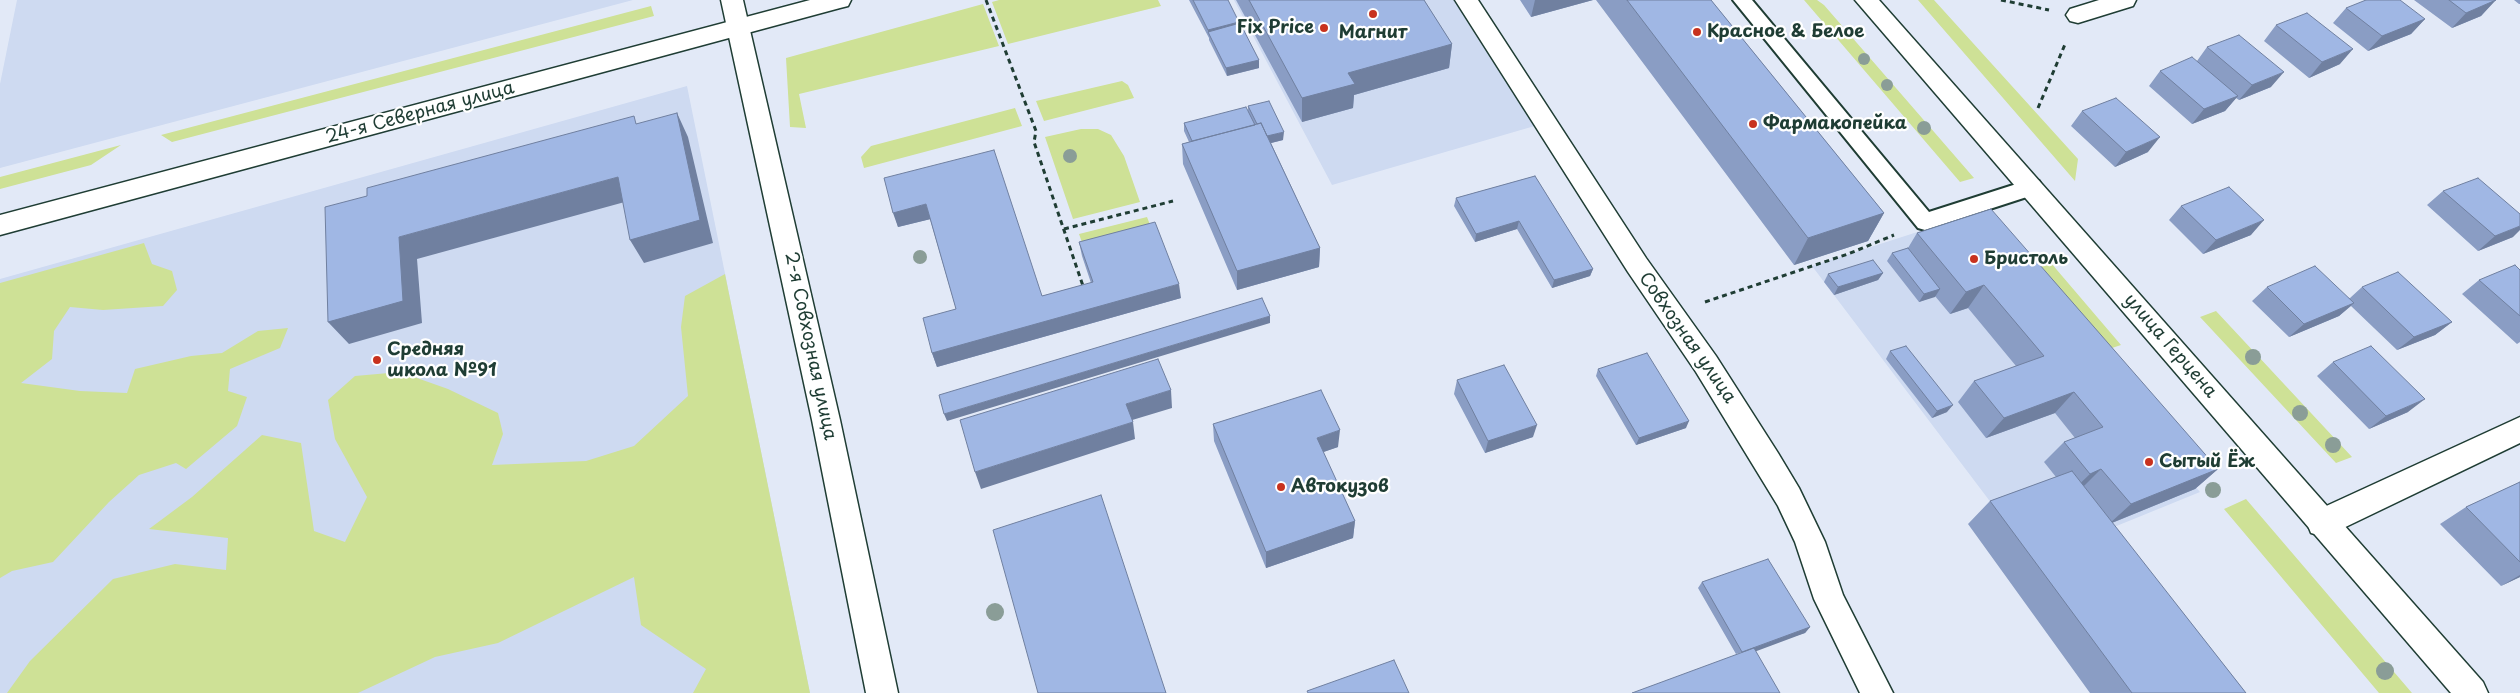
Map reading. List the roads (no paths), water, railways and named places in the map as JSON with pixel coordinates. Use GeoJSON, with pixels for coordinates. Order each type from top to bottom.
{"type":"FeatureCollection","features":[{"type":"Feature","properties":{"kind":"street","name":"2-я Совхозная улица"},"geometry":{"type":"LineString","coordinates":[[732,0],[824,411],[882,693]]}},
{"type":"Feature","properties":{"kind":"street","name":"24-я Северная улица"},"geometry":{"type":"LineString","coordinates":[[0,225],[840,0]]}},
{"type":"Feature","properties":{"kind":"street","name":"Совхозная улица"},"geometry":{"type":"LineString","coordinates":[[1466,0],[1669,314],[1721,386],[1788,497],[1810,542],[1829,599],[1877,693]]}},
{"type":"Feature","properties":{"kind":"street","name":"улица Герцена"},"geometry":{"type":"LineString","coordinates":[[1866,0],[2032,187],[2322,523],[2472,693]]}},
{"type":"Feature","properties":{"kind":"street"},"geometry":{"type":"LineString","coordinates":[[2078,15],[2125,0]]}},
{"type":"Feature","properties":{"kind":"street"},"geometry":{"type":"LineString","coordinates":[[2322,523],[2520,429]]}},
{"type":"Feature","properties":{"kind":"lane"},"geometry":{"type":"LineString","coordinates":[[1742,0],[1925,222],[2032,187]]}},
{"type":"Feature","properties":{"kind":"place","name":"Магнит"},"geometry":{"type":"Point","coordinates":[1373,14]}},
{"type":"Feature","properties":{"kind":"place","name":"Fix Price"},"geometry":{"type":"Point","coordinates":[1324,28]}},
{"type":"Feature","properties":{"kind":"place","name":"Красное & Белое"},"geometry":{"type":"Point","coordinates":[1697,32]}},
{"type":"Feature","properties":{"kind":"place","name":"Фармакопейка"},"geometry":{"type":"Point","coordinates":[1753,124]}},
{"type":"Feature","properties":{"kind":"place","name":"Бристоль"},"geometry":{"type":"Point","coordinates":[1974,259]}},
{"type":"Feature","properties":{"kind":"place","name":"Средняя школа №91"},"geometry":{"type":"Point","coordinates":[377,360]}},
{"type":"Feature","properties":{"kind":"place","name":"Сытый Ёж"},"geometry":{"type":"Point","coordinates":[2149,462]}},
{"type":"Feature","properties":{"kind":"place","name":"Автокузов"},"geometry":{"type":"Point","coordinates":[1281,487]}}]}
